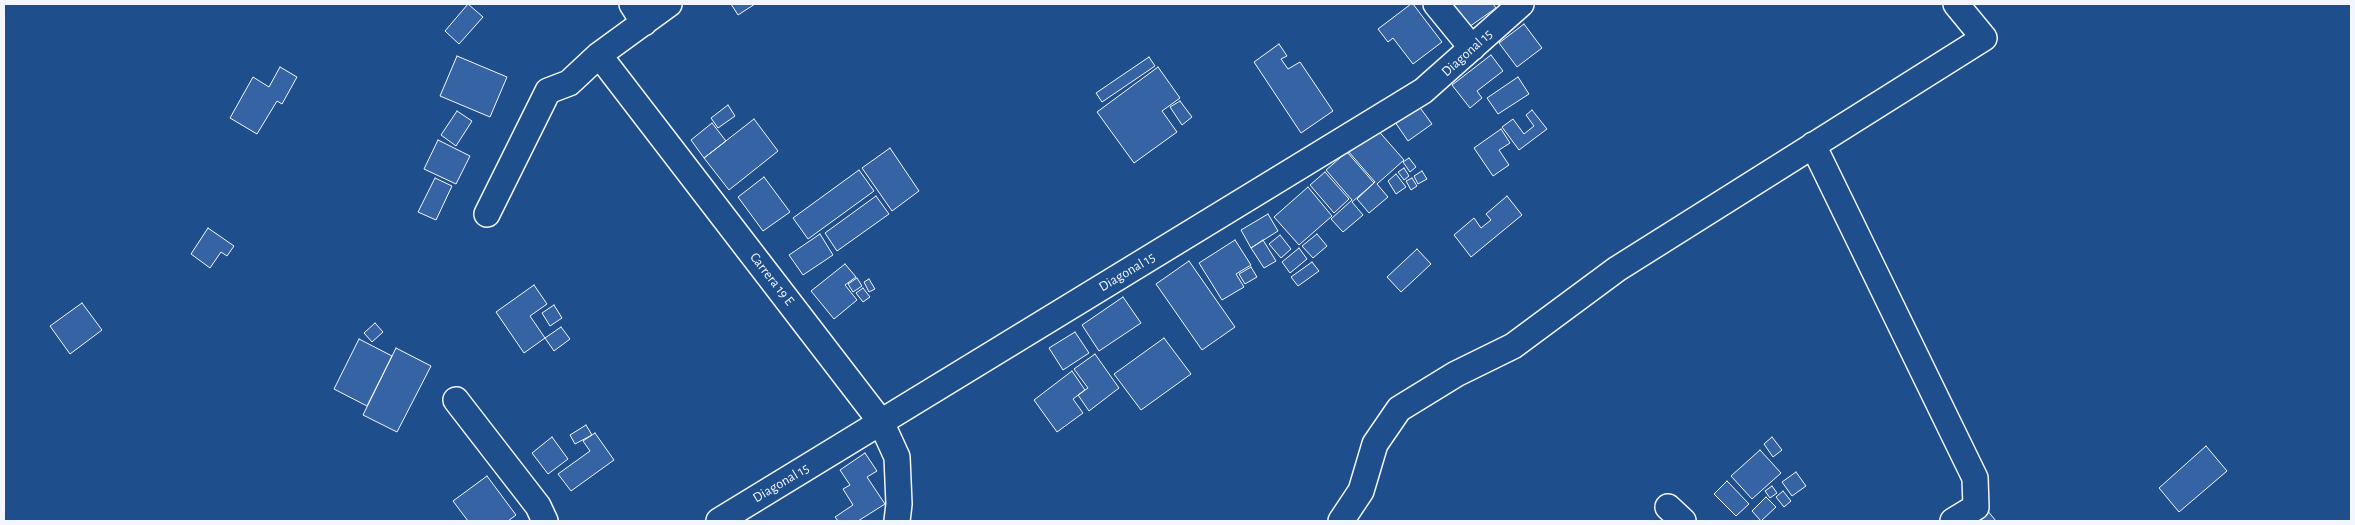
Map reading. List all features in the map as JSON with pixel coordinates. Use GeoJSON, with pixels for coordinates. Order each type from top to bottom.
{"type":"FeatureCollection","features":[{"type":"Feature","properties":{"kind":"street"},"geometry":{"type":"LineString","coordinates":[[487,214],[548,90],[569,83],[599,55],[638,13],[669,4]]}},
{"type":"Feature","properties":{"kind":"street"},"geometry":{"type":"LineString","coordinates":[[1436,4],[1472,48]]}},
{"type":"Feature","properties":{"kind":"street","name":"Diagonal 15"},"geometry":{"type":"LineString","coordinates":[[719,521],[1423,91],[1521,4]]}},
{"type":"Feature","properties":{"kind":"street"},"geometry":{"type":"LineString","coordinates":[[1341,521],[1362,491],[1375,444],[1399,409],[1456,374],[1513,346],[1617,269],[1984,38],[1956,4]]}},
{"type":"Feature","properties":{"kind":"street","name":"Carrera 19 E"},"geometry":{"type":"LineString","coordinates":[[599,55],[882,422],[897,457],[899,504],[897,521]]}},
{"type":"Feature","properties":{"kind":"street"},"geometry":{"type":"LineString","coordinates":[[1813,145],[1975,478],[1976,506],[1953,521]]}},
{"type":"Feature","properties":{"kind":"street"},"geometry":{"type":"LineString","coordinates":[[456,400],[538,506],[545,521]]}},
{"type":"Feature","properties":{"kind":"building"},"geometry":{"type":"Polygon","coordinates":[[[468,4],[483,17],[459,44],[445,31],[468,4]]]}},
{"type":"Feature","properties":{"kind":"building"},"geometry":{"type":"Polygon","coordinates":[[[731,4],[755,4],[738,15],[731,4]]]}},
{"type":"Feature","properties":{"kind":"building"},"geometry":{"type":"Polygon","coordinates":[[[1413,4],[1442,42],[1413,64],[1393,38],[1388,42],[1378,29],[1413,4]]]}},
{"type":"Feature","properties":{"kind":"building"},"geometry":{"type":"Polygon","coordinates":[[[1448,4],[1493,4],[1496,8],[1466,29],[1448,4]]]}},
{"type":"Feature","properties":{"kind":"building"},"geometry":{"type":"Polygon","coordinates":[[[1524,24],[1542,48],[1517,67],[1499,43],[1524,24]]]}},
{"type":"Feature","properties":{"kind":"building"},"geometry":{"type":"Polygon","coordinates":[[[1279,44],[1287,56],[1281,59],[1288,69],[1300,62],[1333,111],[1301,133],[1254,62],[1279,44]]]}},
{"type":"Feature","properties":{"kind":"building"},"geometry":{"type":"Polygon","coordinates":[[[1491,55],[1503,71],[1477,91],[1482,98],[1470,108],[1452,85],[1491,55]]]}},
{"type":"Feature","properties":{"kind":"building"},"geometry":{"type":"Polygon","coordinates":[[[457,56],[507,77],[490,117],[440,96],[457,56]]]}},
{"type":"Feature","properties":{"kind":"building"},"geometry":{"type":"Polygon","coordinates":[[[1149,57],[1155,66],[1102,102],[1096,93],[1149,57]]]}},
{"type":"Feature","properties":{"kind":"building"},"geometry":{"type":"Polygon","coordinates":[[[280,67],[297,77],[282,104],[277,101],[257,134],[230,118],[253,77],[269,87],[280,67]]]}},
{"type":"Feature","properties":{"kind":"building"},"geometry":{"type":"Polygon","coordinates":[[[1158,67],[1180,98],[1162,111],[1177,132],[1134,163],[1097,112],[1158,67]]]}},
{"type":"Feature","properties":{"kind":"building"},"geometry":{"type":"Polygon","coordinates":[[[1518,77],[1529,94],[1498,114],[1487,98],[1518,77]]]}},
{"type":"Feature","properties":{"kind":"building"},"geometry":{"type":"Polygon","coordinates":[[[1180,101],[1192,117],[1182,125],[1170,107],[1180,101]]]}},
{"type":"Feature","properties":{"kind":"building"},"geometry":{"type":"Polygon","coordinates":[[[728,105],[735,116],[718,128],[711,118],[728,105]]]}},
{"type":"Feature","properties":{"kind":"building"},"geometry":{"type":"Polygon","coordinates":[[[1418,105],[1432,124],[1408,141],[1395,122],[1418,105]]]}},
{"type":"Feature","properties":{"kind":"building"},"geometry":{"type":"Polygon","coordinates":[[[1532,110],[1547,129],[1519,150],[1502,127],[1513,119],[1524,134],[1534,126],[1526,115],[1532,110]]]}},
{"type":"Feature","properties":{"kind":"building"},"geometry":{"type":"Polygon","coordinates":[[[457,111],[472,121],[456,146],[441,135],[457,111]]]}},
{"type":"Feature","properties":{"kind":"building"},"geometry":{"type":"Polygon","coordinates":[[[754,119],[778,151],[729,190],[704,158],[754,119]]]}},
{"type":"Feature","properties":{"kind":"building"},"geometry":{"type":"Polygon","coordinates":[[[712,123],[726,141],[704,158],[691,140],[712,123]]]}},
{"type":"Feature","properties":{"kind":"building"},"geometry":{"type":"Polygon","coordinates":[[[1375,127],[1404,160],[1377,184],[1388,197],[1369,213],[1357,199],[1375,182],[1348,151],[1375,127]]]}},
{"type":"Feature","properties":{"kind":"building"},"geometry":{"type":"Polygon","coordinates":[[[1501,129],[1510,143],[1499,150],[1509,165],[1493,176],[1474,148],[1501,129]]]}},
{"type":"Feature","properties":{"kind":"building"},"geometry":{"type":"Polygon","coordinates":[[[438,140],[470,156],[456,184],[424,169],[438,140]]]}},
{"type":"Feature","properties":{"kind":"building"},"geometry":{"type":"Polygon","coordinates":[[[890,148],[919,191],[892,211],[862,168],[890,148]]]}},
{"type":"Feature","properties":{"kind":"building"},"geometry":{"type":"Polygon","coordinates":[[[1347,152],[1374,183],[1352,202],[1363,215],[1343,232],[1331,219],[1352,200],[1326,170],[1347,152]]]}},
{"type":"Feature","properties":{"kind":"building"},"geometry":{"type":"Polygon","coordinates":[[[1409,158],[1416,167],[1410,172],[1403,162],[1409,158]]]}},
{"type":"Feature","properties":{"kind":"building"},"geometry":{"type":"Polygon","coordinates":[[[1404,168],[1409,176],[1404,180],[1398,172],[1404,168]]]}},
{"type":"Feature","properties":{"kind":"building"},"geometry":{"type":"Polygon","coordinates":[[[859,170],[874,191],[808,239],[793,218],[859,170]]]}},
{"type":"Feature","properties":{"kind":"building"},"geometry":{"type":"Polygon","coordinates":[[[1422,171],[1427,179],[1418,184],[1414,176],[1422,171]]]}},
{"type":"Feature","properties":{"kind":"building"},"geometry":{"type":"Polygon","coordinates":[[[1325,172],[1349,199],[1334,213],[1310,185],[1325,172]]]}},
{"type":"Feature","properties":{"kind":"building"},"geometry":{"type":"Polygon","coordinates":[[[1396,174],[1406,187],[1396,194],[1388,181],[1396,174]]]}},
{"type":"Feature","properties":{"kind":"building"},"geometry":{"type":"Polygon","coordinates":[[[764,177],[790,212],[763,231],[738,197],[764,177]]]}},
{"type":"Feature","properties":{"kind":"building"},"geometry":{"type":"Polygon","coordinates":[[[435,178],[452,186],[436,220],[418,212],[435,178]]]}},
{"type":"Feature","properties":{"kind":"building"},"geometry":{"type":"Polygon","coordinates":[[[1412,178],[1417,186],[1411,190],[1406,181],[1412,178]]]}},
{"type":"Feature","properties":{"kind":"building"},"geometry":{"type":"Polygon","coordinates":[[[1308,187],[1332,216],[1299,245],[1274,217],[1308,187]]]}},
{"type":"Feature","properties":{"kind":"building"},"geometry":{"type":"Polygon","coordinates":[[[876,196],[889,214],[837,251],[825,233],[876,196]]]}},
{"type":"Feature","properties":{"kind":"building"},"geometry":{"type":"Polygon","coordinates":[[[1507,196],[1522,215],[1471,257],[1454,235],[1474,218],[1481,228],[1491,220],[1486,214],[1507,196]]]}},
{"type":"Feature","properties":{"kind":"building"},"geometry":{"type":"Polygon","coordinates":[[[1268,214],[1278,231],[1251,248],[1241,230],[1268,214]]]}},
{"type":"Feature","properties":{"kind":"building"},"geometry":{"type":"Polygon","coordinates":[[[208,228],[234,246],[227,256],[221,252],[210,268],[191,254],[208,228]]]}},
{"type":"Feature","properties":{"kind":"building"},"geometry":{"type":"Polygon","coordinates":[[[820,234],[833,255],[803,275],[789,255],[820,234]]]}},
{"type":"Feature","properties":{"kind":"building"},"geometry":{"type":"Polygon","coordinates":[[[1317,234],[1327,246],[1313,258],[1302,246],[1317,234]]]}},
{"type":"Feature","properties":{"kind":"building"},"geometry":{"type":"Polygon","coordinates":[[[1280,235],[1291,249],[1281,258],[1269,244],[1280,235]]]}},
{"type":"Feature","properties":{"kind":"building"},"geometry":{"type":"Polygon","coordinates":[[[1235,240],[1251,265],[1236,274],[1244,287],[1222,300],[1199,263],[1235,240]]]}},
{"type":"Feature","properties":{"kind":"building"},"geometry":{"type":"Polygon","coordinates":[[[1263,240],[1276,261],[1264,268],[1251,248],[1263,240]]]}},
{"type":"Feature","properties":{"kind":"building"},"geometry":{"type":"Polygon","coordinates":[[[1299,248],[1307,259],[1290,273],[1282,262],[1299,248]]]}},
{"type":"Feature","properties":{"kind":"building"},"geometry":{"type":"Polygon","coordinates":[[[1417,249],[1431,264],[1401,292],[1387,277],[1417,249]]]}},
{"type":"Feature","properties":{"kind":"building"},"geometry":{"type":"Polygon","coordinates":[[[1189,261],[1235,327],[1202,350],[1156,284],[1189,261]]]}},
{"type":"Feature","properties":{"kind":"building"},"geometry":{"type":"Polygon","coordinates":[[[1312,262],[1319,271],[1298,286],[1291,277],[1312,262]]]}},
{"type":"Feature","properties":{"kind":"building"},"geometry":{"type":"Polygon","coordinates":[[[845,264],[856,277],[845,285],[857,300],[834,319],[811,291],[845,264]]]}},
{"type":"Feature","properties":{"kind":"building"},"geometry":{"type":"Polygon","coordinates":[[[1251,267],[1257,277],[1245,284],[1239,274],[1251,267]]]}},
{"type":"Feature","properties":{"kind":"building"},"geometry":{"type":"Polygon","coordinates":[[[857,278],[862,286],[853,292],[848,284],[857,278]]]}},
{"type":"Feature","properties":{"kind":"building"},"geometry":{"type":"Polygon","coordinates":[[[869,279],[875,289],[869,292],[864,282],[869,279]]]}},
{"type":"Feature","properties":{"kind":"building"},"geometry":{"type":"Polygon","coordinates":[[[534,285],[547,304],[530,316],[545,338],[524,353],[496,312],[534,285]]]}},
{"type":"Feature","properties":{"kind":"building"},"geometry":{"type":"Polygon","coordinates":[[[863,288],[870,297],[863,302],[856,293],[863,288]]]}},
{"type":"Feature","properties":{"kind":"building"},"geometry":{"type":"Polygon","coordinates":[[[1123,297],[1141,323],[1099,351],[1082,325],[1123,297]]]}},
{"type":"Feature","properties":{"kind":"building"},"geometry":{"type":"Polygon","coordinates":[[[82,303],[102,330],[70,354],[50,326],[82,303]]]}},
{"type":"Feature","properties":{"kind":"building"},"geometry":{"type":"Polygon","coordinates":[[[554,305],[562,318],[550,326],[542,313],[554,305]]]}},
{"type":"Feature","properties":{"kind":"building"},"geometry":{"type":"Polygon","coordinates":[[[375,323],[383,332],[372,342],[364,333],[375,323]]]}},
{"type":"Feature","properties":{"kind":"building"},"geometry":{"type":"Polygon","coordinates":[[[561,327],[570,339],[554,351],[545,338],[561,327]]]}},
{"type":"Feature","properties":{"kind":"building"},"geometry":{"type":"Polygon","coordinates":[[[1075,332],[1089,353],[1063,370],[1049,348],[1075,332]]]}},
{"type":"Feature","properties":{"kind":"building"},"geometry":{"type":"Polygon","coordinates":[[[1164,338],[1191,374],[1141,410],[1114,374],[1164,338]]]}},
{"type":"Feature","properties":{"kind":"building"},"geometry":{"type":"Polygon","coordinates":[[[359,339],[392,356],[367,406],[334,389],[359,339]]]}},
{"type":"Feature","properties":{"kind":"building"},"geometry":{"type":"Polygon","coordinates":[[[396,348],[431,366],[397,432],[363,415],[396,348]]]}},
{"type":"Feature","properties":{"kind":"building"},"geometry":{"type":"Polygon","coordinates":[[[1095,354],[1119,388],[1089,411],[1078,395],[1088,388],[1074,369],[1095,354]]]}},
{"type":"Feature","properties":{"kind":"building"},"geometry":{"type":"Polygon","coordinates":[[[1072,371],[1085,390],[1073,399],[1083,413],[1057,432],[1034,400],[1072,371]]]}},
{"type":"Feature","properties":{"kind":"building"},"geometry":{"type":"Polygon","coordinates":[[[586,425],[592,435],[575,444],[570,435],[586,425]]]}},
{"type":"Feature","properties":{"kind":"building"},"geometry":{"type":"Polygon","coordinates":[[[595,433],[614,460],[571,491],[558,474],[590,451],[583,441],[595,433]]]}},
{"type":"Feature","properties":{"kind":"building"},"geometry":{"type":"Polygon","coordinates":[[[552,437],[568,459],[548,474],[532,453],[552,437]]]}},
{"type":"Feature","properties":{"kind":"building"},"geometry":{"type":"Polygon","coordinates":[[[1772,437],[1782,450],[1773,457],[1764,444],[1772,437]]]}},
{"type":"Feature","properties":{"kind":"building"},"geometry":{"type":"Polygon","coordinates":[[[2206,446],[2227,471],[2179,512],[2159,488],[2206,446]]]}},
{"type":"Feature","properties":{"kind":"building"},"geometry":{"type":"Polygon","coordinates":[[[1760,450],[1781,473],[1752,499],[1731,476],[1760,450]]]}},
{"type":"Feature","properties":{"kind":"building"},"geometry":{"type":"Polygon","coordinates":[[[865,453],[877,471],[867,477],[885,504],[858,521],[838,521],[835,517],[853,505],[843,489],[850,485],[840,470],[865,453]]]}},
{"type":"Feature","properties":{"kind":"building"},"geometry":{"type":"Polygon","coordinates":[[[1796,472],[1806,486],[1792,496],[1782,482],[1796,472]]]}},
{"type":"Feature","properties":{"kind":"building"},"geometry":{"type":"Polygon","coordinates":[[[487,476],[516,515],[508,521],[468,521],[453,501],[487,476]]]}},
{"type":"Feature","properties":{"kind":"building"},"geometry":{"type":"Polygon","coordinates":[[[1727,481],[1749,504],[1736,516],[1714,494],[1727,481]]]}},
{"type":"Feature","properties":{"kind":"building"},"geometry":{"type":"Polygon","coordinates":[[[1772,486],[1777,493],[1770,498],[1765,491],[1772,486]]]}},
{"type":"Feature","properties":{"kind":"building"},"geometry":{"type":"Polygon","coordinates":[[[1783,491],[1791,501],[1784,507],[1776,497],[1783,491]]]}},
{"type":"Feature","properties":{"kind":"building"},"geometry":{"type":"Polygon","coordinates":[[[1766,497],[1776,507],[1761,521],[1752,511],[1766,497]]]}},
{"type":"Feature","properties":{"kind":"building"},"geometry":{"type":"Polygon","coordinates":[[[1987,510],[1996,521],[1973,521],[1987,510]]]}}]}
